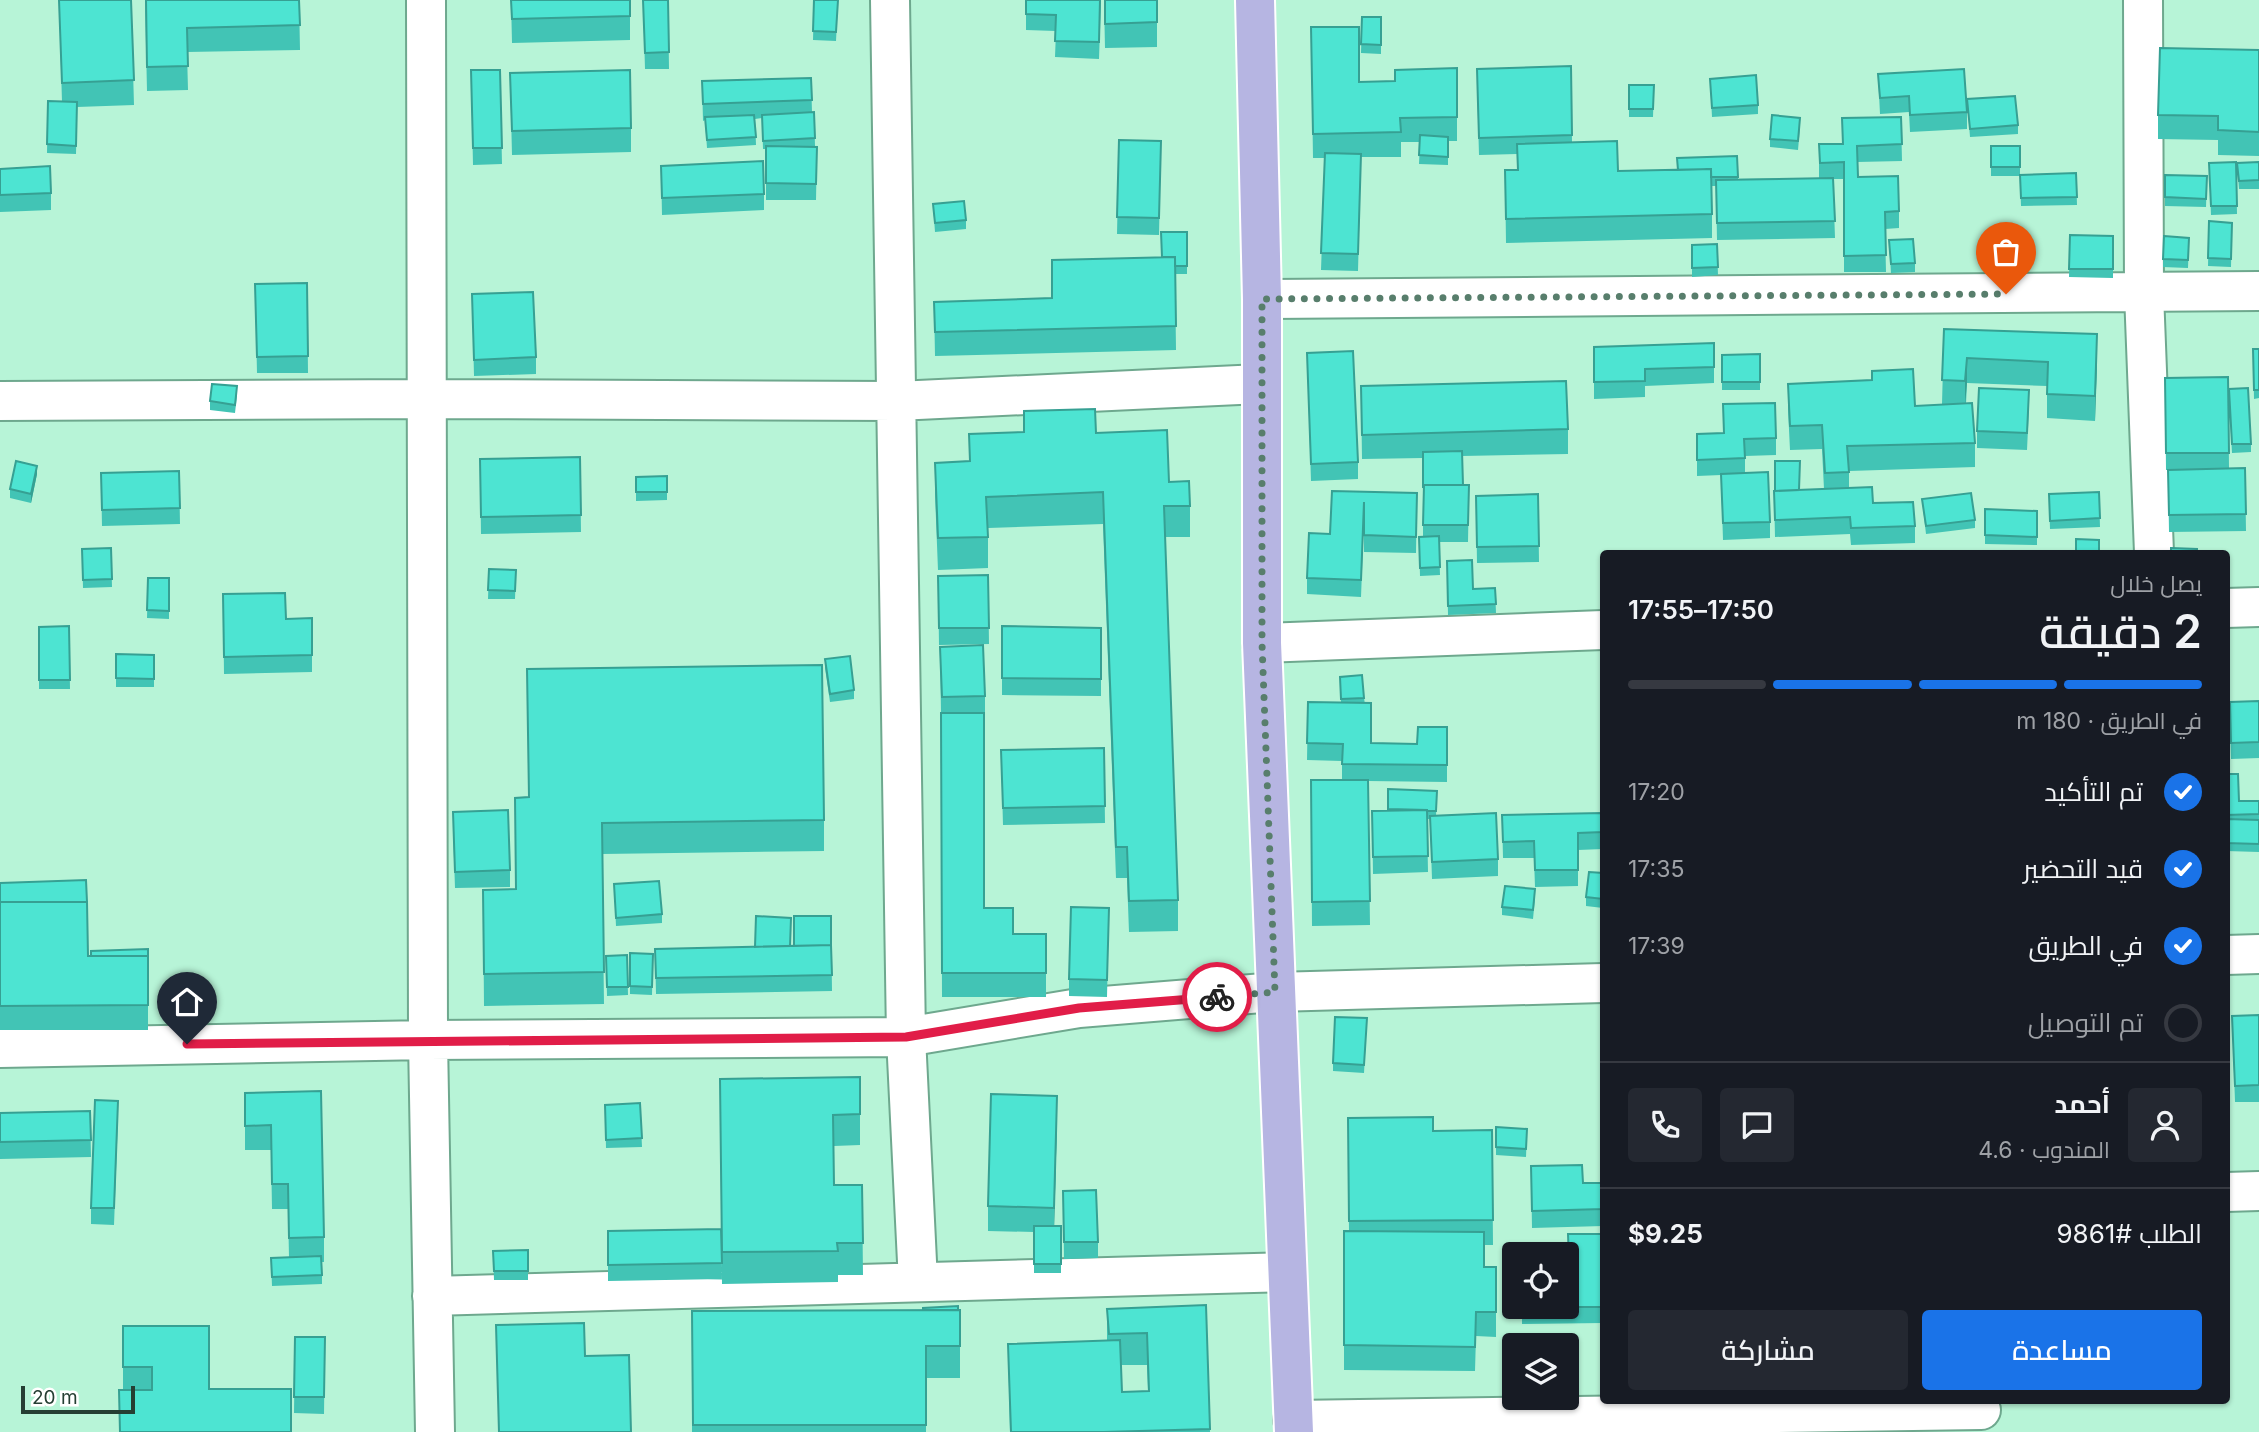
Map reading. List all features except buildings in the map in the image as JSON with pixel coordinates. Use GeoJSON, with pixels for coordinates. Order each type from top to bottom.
{"type":"FeatureCollection","features":[{"type":"Feature","properties":{"kind":"main road"},"geometry":{"type":"LineString","coordinates":[[1255,0],[1262,299],[1262,643],[1294,1426]]}},
{"type":"Feature","properties":{"kind":"street"},"geometry":{"type":"LineString","coordinates":[[426,0],[428,1040],[435,1432]]}},
{"type":"Feature","properties":{"kind":"street"},"geometry":{"type":"LineString","coordinates":[[890,0],[906,1037],[918,1282]]}},
{"type":"Feature","properties":{"kind":"street"},"geometry":{"type":"LineString","coordinates":[[2143,0],[2144,293],[2154,550]]}},
{"type":"Feature","properties":{"kind":"street"},"geometry":{"type":"LineString","coordinates":[[1262,299],[2259,291]]}},
{"type":"Feature","properties":{"kind":"street"},"geometry":{"type":"LineString","coordinates":[[0,401],[427,398],[897,401],[1260,384]]}},
{"type":"Feature","properties":{"kind":"street"},"geometry":{"type":"LineString","coordinates":[[2230,608],[2259,607]]}},
{"type":"Feature","properties":{"kind":"street"},"geometry":{"type":"LineString","coordinates":[[1262,643],[1600,630]]}},
{"type":"Feature","properties":{"kind":"street"},"geometry":{"type":"LineString","coordinates":[[2230,955],[2259,954]]}},
{"type":"Feature","properties":{"kind":"street"},"geometry":{"type":"LineString","coordinates":[[0,1048],[428,1040],[906,1037],[1079,1008],[1275,992],[1600,983]]}},
{"type":"Feature","properties":{"kind":"street"},"geometry":{"type":"LineString","coordinates":[[2230,1192],[2259,1191]]}},
{"type":"Feature","properties":{"kind":"street"},"geometry":{"type":"LineString","coordinates":[[432,1296],[1287,1272]]}},
{"type":"Feature","properties":{"kind":"street"},"geometry":{"type":"LineString","coordinates":[[1294,1426],[1981,1414]]}},
{"type":"Feature","properties":{"kind":"way so far"},"geometry":{"type":"LineString","coordinates":[[1217,997],[1275,992],[1262,643],[1262,299],[2006,294]]}},
{"type":"Feature","properties":{"kind":"route"},"geometry":{"type":"LineString","coordinates":[[187,1044],[906,1037],[1079,1008],[1217,997]]}}]}
